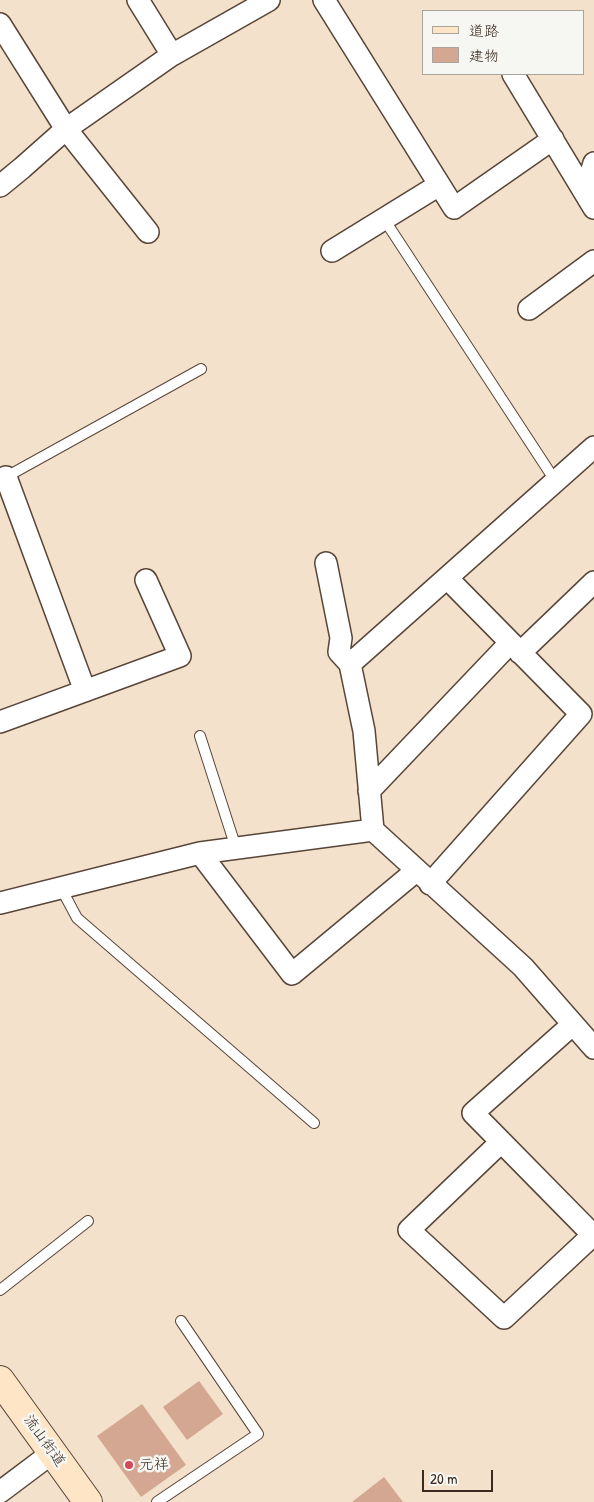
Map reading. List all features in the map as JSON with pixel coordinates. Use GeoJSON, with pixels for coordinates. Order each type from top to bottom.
{"type":"FeatureCollection","features":[{"type":"Feature","properties":{"kind":"street"},"geometry":{"type":"LineString","coordinates":[[138,0],[172,55]]}},
{"type":"Feature","properties":{"kind":"street"},"geometry":{"type":"LineString","coordinates":[[0,186],[66,129],[172,55],[269,0]]}},
{"type":"Feature","properties":{"kind":"street"},"geometry":{"type":"LineString","coordinates":[[324,0],[454,208],[553,139]]}},
{"type":"Feature","properties":{"kind":"street"},"geometry":{"type":"LineString","coordinates":[[0,24],[66,129],[148,232]]}},
{"type":"Feature","properties":{"kind":"street"},"geometry":{"type":"LineString","coordinates":[[514,75],[590,200]]}},
{"type":"Feature","properties":{"kind":"street"},"geometry":{"type":"LineString","coordinates":[[590,200],[594,163]]}},
{"type":"Feature","properties":{"kind":"street"},"geometry":{"type":"LineString","coordinates":[[332,251],[439,185]]}},
{"type":"Feature","properties":{"kind":"street"},"geometry":{"type":"LineString","coordinates":[[529,309],[594,261]]}},
{"type":"Feature","properties":{"kind":"street"},"geometry":{"type":"LineString","coordinates":[[350,664],[556,482],[592,454]]}},
{"type":"Feature","properties":{"kind":"street"},"geometry":{"type":"LineString","coordinates":[[3,478],[85,690]]}},
{"type":"Feature","properties":{"kind":"street"},"geometry":{"type":"LineString","coordinates":[[326,563],[341,638],[340,652],[350,664],[364,731],[373,830],[523,967],[594,1048]]}},
{"type":"Feature","properties":{"kind":"street"},"geometry":{"type":"LineString","coordinates":[[200,853],[292,974],[423,877],[581,714],[447,578]]}},
{"type":"Feature","properties":{"kind":"street"},"geometry":{"type":"LineString","coordinates":[[0,722],[180,656],[146,580]]}},
{"type":"Feature","properties":{"kind":"street"},"geometry":{"type":"LineString","coordinates":[[369,791],[515,648],[594,582]]}},
{"type":"Feature","properties":{"kind":"street"},"geometry":{"type":"LineString","coordinates":[[0,903],[200,853],[373,830]]}},
{"type":"Feature","properties":{"kind":"street"},"geometry":{"type":"LineString","coordinates":[[501,1142],[409,1230],[504,1318],[593,1235],[473,1113],[572,1025]]}},
{"type":"Feature","properties":{"kind":"street","name":"流山街道"},"geometry":{"type":"LineString","coordinates":[[0,1380],[88,1502]]}},
{"type":"Feature","properties":{"kind":"street"},"geometry":{"type":"LineString","coordinates":[[0,1492],[52,1453]]}},
{"type":"Feature","properties":{"kind":"lane"},"geometry":{"type":"LineString","coordinates":[[384,218],[556,482]]}},
{"type":"Feature","properties":{"kind":"lane"},"geometry":{"type":"LineString","coordinates":[[3,478],[201,369]]}},
{"type":"Feature","properties":{"kind":"lane"},"geometry":{"type":"LineString","coordinates":[[200,736],[236,848]]}},
{"type":"Feature","properties":{"kind":"lane"},"geometry":{"type":"LineString","coordinates":[[61,888],[77,918],[314,1123]]}},
{"type":"Feature","properties":{"kind":"lane"},"geometry":{"type":"LineString","coordinates":[[0,1290],[88,1222]]}},
{"type":"Feature","properties":{"kind":"lane"},"geometry":{"type":"LineString","coordinates":[[157,1502],[258,1434],[181,1321]]}},
{"type":"Feature","properties":{"kind":"building"},"geometry":{"type":"Polygon","coordinates":[[[199,1381],[223,1414],[187,1440],[163,1407],[199,1381]]]}},
{"type":"Feature","properties":{"kind":"building"},"geometry":{"type":"Polygon","coordinates":[[[142,1404],[186,1465],[141,1497],[97,1436],[142,1404]]]}},
{"type":"Feature","properties":{"kind":"building"},"geometry":{"type":"Polygon","coordinates":[[[384,1477],[403,1502],[352,1502],[384,1477]]]}},
{"type":"Feature","properties":{"kind":"place","name":"元祥"},"geometry":{"type":"Point","coordinates":[129,1465]}}]}
